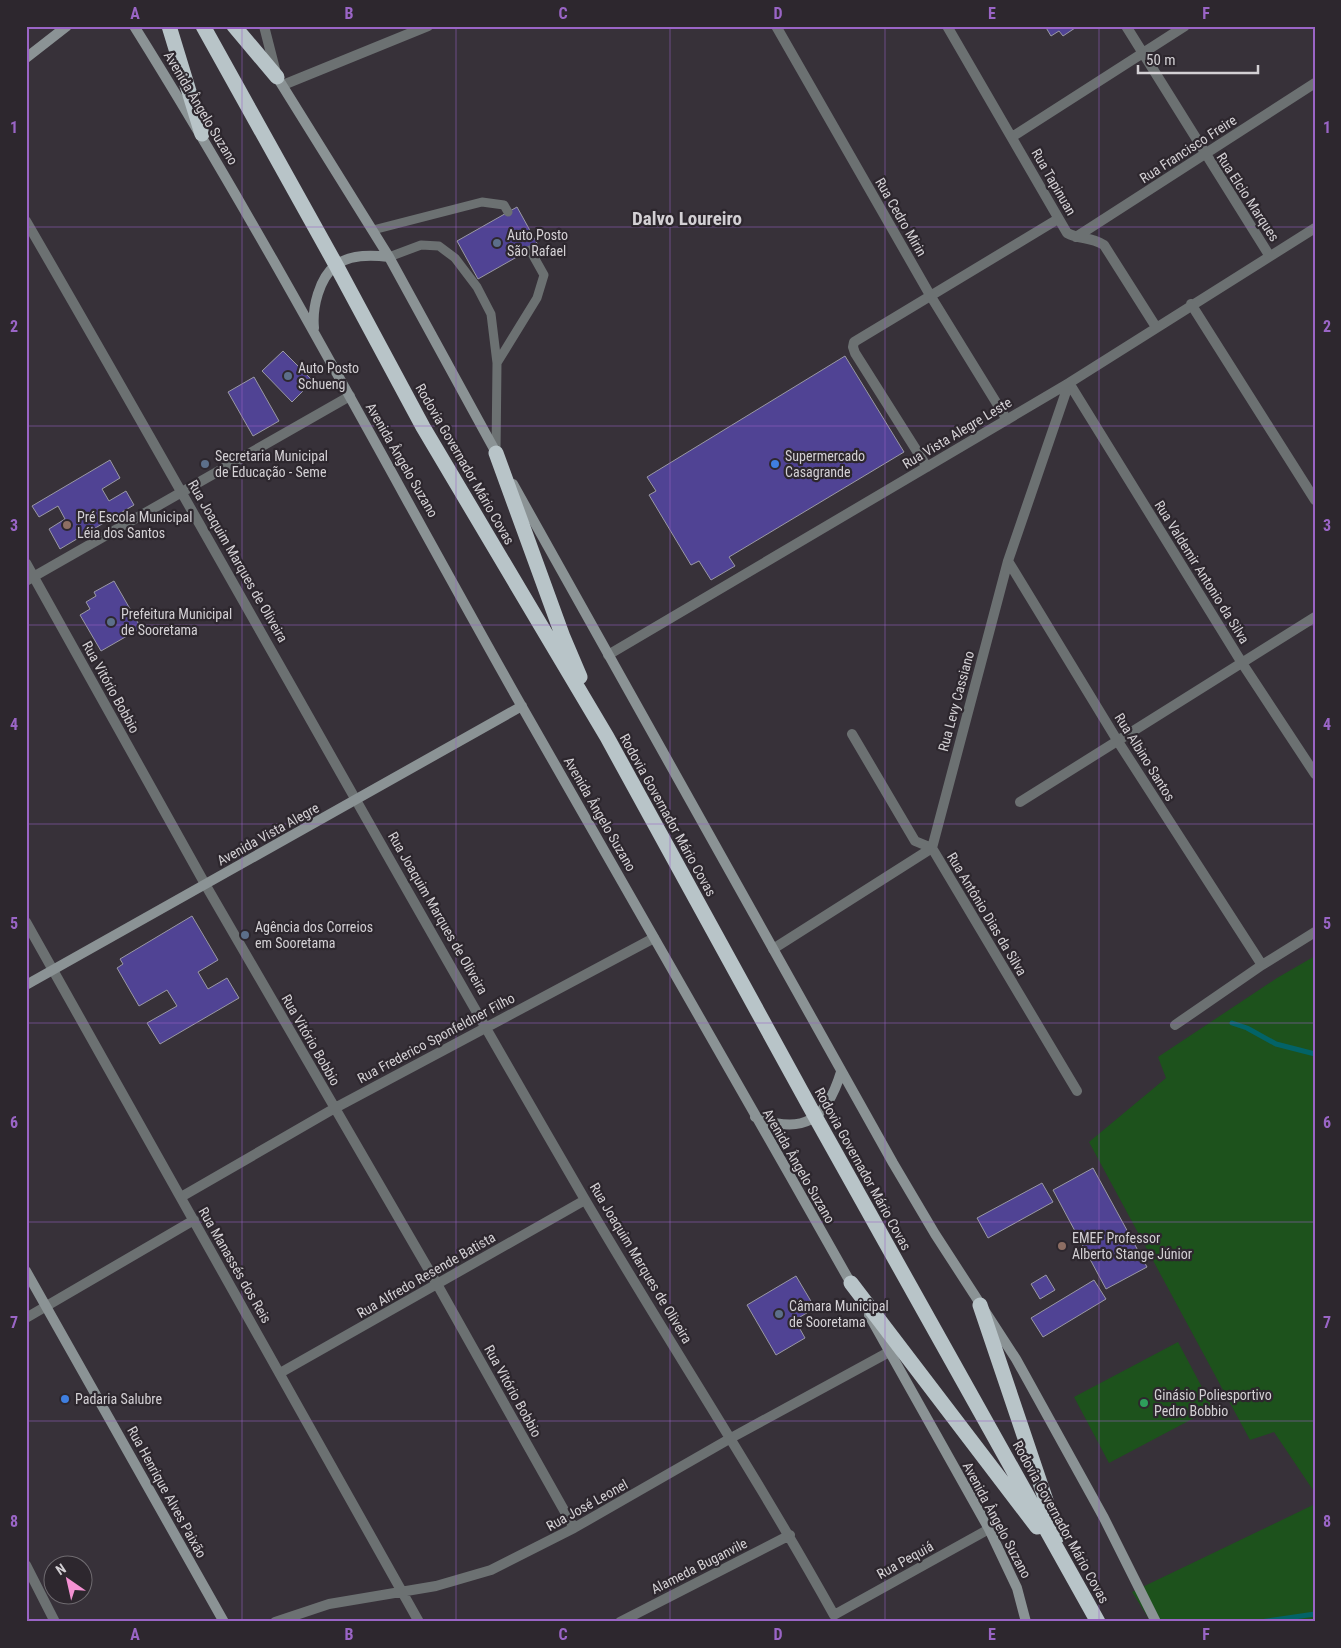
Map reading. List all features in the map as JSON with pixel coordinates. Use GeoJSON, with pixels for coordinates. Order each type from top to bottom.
{"type":"FeatureCollection","features":[{"type":"Feature","properties":{"kind":"highway"},"geometry":{"type":"LineString","coordinates":[[169,26],[202,134]]}},
{"type":"Feature","properties":{"kind":"highway","name":"Rodovia Governador Mário Covas"},"geometry":{"type":"LineString","coordinates":[[203,26],[336,264],[423,427],[607,738],[816,1118],[1098,1622]]}},
{"type":"Feature","properties":{"kind":"highway"},"geometry":{"type":"LineString","coordinates":[[234,26],[280,81]]}},
{"type":"Feature","properties":{"kind":"highway"},"geometry":{"type":"LineString","coordinates":[[496,453],[563,638],[607,738]]}},
{"type":"Feature","properties":{"kind":"highway"},"geometry":{"type":"LineString","coordinates":[[851,1283],[1070,1570]]}},
{"type":"Feature","properties":{"kind":"highway"},"geometry":{"type":"LineString","coordinates":[[980,1305],[1070,1570]]}},
{"type":"Feature","properties":{"kind":"main road"},"geometry":{"type":"LineString","coordinates":[[26,58],[67,26]]}},
{"type":"Feature","properties":{"kind":"main road","name":"Avenida Ângelo Suzano"},"geometry":{"type":"LineString","coordinates":[[134,26],[202,134],[522,706],[989,1529],[1017,1588],[1026,1622]]}},
{"type":"Feature","properties":{"kind":"main road"},"geometry":{"type":"LineString","coordinates":[[280,81],[389,256],[608,655],[842,1072],[935,1234],[1016,1359],[1058,1433],[1104,1518],[1156,1622]]}},
{"type":"Feature","properties":{"kind":"main road"},"geometry":{"type":"LineString","coordinates":[[315,333],[313,314],[318,296],[336,264],[354,257],[389,256]]}},
{"type":"Feature","properties":{"kind":"main road","name":"Avenida Vista Alegre"},"geometry":{"type":"LineString","coordinates":[[26,984],[358,800],[522,706]]}},
{"type":"Feature","properties":{"kind":"main road"},"geometry":{"type":"LineString","coordinates":[[755,1117],[774,1124],[796,1124],[816,1118],[832,1097],[842,1072]]}},
{"type":"Feature","properties":{"kind":"main road","name":"Rua Henrique Alves Paixão"},"geometry":{"type":"LineString","coordinates":[[26,1271],[224,1622]]}},
{"type":"Feature","properties":{"kind":"street"},"geometry":{"type":"LineString","coordinates":[[264,26],[280,81],[428,26]]}},
{"type":"Feature","properties":{"kind":"street","name":"Rua Cedro Mirin"},"geometry":{"type":"LineString","coordinates":[[776,26],[930,295],[1006,420]]}},
{"type":"Feature","properties":{"kind":"street","name":"Rua Tapinuan"},"geometry":{"type":"LineString","coordinates":[[947,26],[1058,219],[1067,233],[1075,237]]}},
{"type":"Feature","properties":{"kind":"street","name":"Rua Elcio Marques"},"geometry":{"type":"LineString","coordinates":[[1126,26],[1204,154],[1269,255]]}},
{"type":"Feature","properties":{"kind":"street"},"geometry":{"type":"LineString","coordinates":[[1012,137],[1185,26]]}},
{"type":"Feature","properties":{"kind":"street","name":"Rua Francisco Freire"},"geometry":{"type":"LineString","coordinates":[[1075,237],[1315,83]]}},
{"type":"Feature","properties":{"kind":"street"},"geometry":{"type":"LineString","coordinates":[[927,466],[855,354],[854,342],[1058,219]]}},
{"type":"Feature","properties":{"kind":"street","name":"Rua Joaquim Marques de Oliveira"},"geometry":{"type":"LineString","coordinates":[[26,221],[184,492],[585,1200],[790,1535],[834,1615]]}},
{"type":"Feature","properties":{"kind":"street","name":"Rua Vista Alegre Leste"},"geometry":{"type":"LineString","coordinates":[[608,655],[1069,383],[1269,255],[1315,228]]}},
{"type":"Feature","properties":{"kind":"street"},"geometry":{"type":"LineString","coordinates":[[1075,237],[1091,237],[1104,245],[1156,327]]}},
{"type":"Feature","properties":{"kind":"street"},"geometry":{"type":"LineString","coordinates":[[1192,304],[1315,500]]}},
{"type":"Feature","properties":{"kind":"street","name":"Rua Levy Cassiano"},"geometry":{"type":"LineString","coordinates":[[932,848],[1008,561],[1069,383]]}},
{"type":"Feature","properties":{"kind":"street","name":"Rua Valdemir Antonio da Silva"},"geometry":{"type":"LineString","coordinates":[[1069,383],[1242,663],[1315,774]]}},
{"type":"Feature","properties":{"kind":"street"},"geometry":{"type":"LineString","coordinates":[[30,579],[350,396]]}},
{"type":"Feature","properties":{"kind":"street","name":"Rua Albino Santos"},"geometry":{"type":"LineString","coordinates":[[1008,561],[1117,740],[1262,965]]}},
{"type":"Feature","properties":{"kind":"street","name":"Rua Vitório Bobbio"},"geometry":{"type":"LineString","coordinates":[[26,563],[30,579],[437,1284],[574,1528]]}},
{"type":"Feature","properties":{"kind":"street"},"geometry":{"type":"LineString","coordinates":[[1020,802],[1315,617]]}},
{"type":"Feature","properties":{"kind":"street","name":"Rua Antônio Dias da Silva"},"geometry":{"type":"LineString","coordinates":[[852,734],[915,841],[932,848],[1077,1091]]}},
{"type":"Feature","properties":{"kind":"street"},"geometry":{"type":"LineString","coordinates":[[773,949],[932,848]]}},
{"type":"Feature","properties":{"kind":"street","name":"Rua Manassés dos Reis"},"geometry":{"type":"LineString","coordinates":[[26,922],[419,1622]]}},
{"type":"Feature","properties":{"kind":"street"},"geometry":{"type":"LineString","coordinates":[[1175,1025],[1262,965],[1315,932]]}},
{"type":"Feature","properties":{"kind":"street","name":"Rua Frederico Sponfeldner Filho"},"geometry":{"type":"LineString","coordinates":[[181,1197],[335,1108],[654,938]]}},
{"type":"Feature","properties":{"kind":"street","name":"Rua Alfredo Resende Batista"},"geometry":{"type":"LineString","coordinates":[[280,1373],[585,1200]]}},
{"type":"Feature","properties":{"kind":"street"},"geometry":{"type":"LineString","coordinates":[[26,1318],[194,1220]]}},
{"type":"Feature","properties":{"kind":"street","name":"Rua José Leonel"},"geometry":{"type":"LineString","coordinates":[[275,1622],[329,1604],[404,1593],[491,1570],[574,1528],[731,1438],[889,1352]]}},
{"type":"Feature","properties":{"kind":"street","name":"Rua Pequiá"},"geometry":{"type":"LineString","coordinates":[[834,1615],[989,1529]]}},
{"type":"Feature","properties":{"kind":"street","name":"Alameda Buganvile"},"geometry":{"type":"LineString","coordinates":[[620,1622],[790,1535]]}},
{"type":"Feature","properties":{"kind":"street"},"geometry":{"type":"LineString","coordinates":[[26,1565],[55,1622]]}},
{"type":"Feature","properties":{"kind":"lane"},"geometry":{"type":"LineString","coordinates":[[372,230],[482,202],[504,205],[508,212]]}},
{"type":"Feature","properties":{"kind":"lane"},"geometry":{"type":"LineString","coordinates":[[389,256],[421,245],[439,246],[455,258],[477,287],[492,314],[497,363],[496,453]]}},
{"type":"Feature","properties":{"kind":"lane"},"geometry":{"type":"LineString","coordinates":[[497,363],[537,298],[544,275],[530,250]]}},
{"type":"Feature","properties":{"kind":"green space"},"geometry":{"type":"Polygon","coordinates":[[[1315,956],[1315,1493],[1274,1432],[1250,1440],[1089,1142],[1166,1078],[1158,1057],[1277,978],[1315,956]]]}},
{"type":"Feature","properties":{"kind":"green space","name":"Ginásio Poliesportivo Pedro Bobbio"},"geometry":{"type":"Polygon","coordinates":[[[1178,1342],[1213,1408],[1109,1463],[1074,1397],[1178,1342]]]}},
{"type":"Feature","properties":{"kind":"green space"},"geometry":{"type":"Polygon","coordinates":[[[1315,1504],[1315,1622],[1151,1622],[1132,1592],[1315,1504]]]}},
{"type":"Feature","properties":{"kind":"building"},"geometry":{"type":"Polygon","coordinates":[[[1045,26],[1078,26],[1063,36],[1059,31],[1051,36],[1045,26]]]}},
{"type":"Feature","properties":{"kind":"building","name":"Auto Posto São Rafael"},"geometry":{"type":"Polygon","coordinates":[[[517,207],[538,245],[478,279],[457,241],[517,207]]]}},
{"type":"Feature","properties":{"kind":"building","name":"Auto Posto Schueng"},"geometry":{"type":"Polygon","coordinates":[[[283,351],[313,381],[292,402],[262,371],[283,351]]]}},
{"type":"Feature","properties":{"kind":"building","name":"Supermercado Casagrande"},"geometry":{"type":"Polygon","coordinates":[[[845,356],[904,452],[729,557],[735,566],[711,580],[699,561],[691,565],[649,495],[656,491],[647,477],[845,356]]]}},
{"type":"Feature","properties":{"kind":"building"},"geometry":{"type":"Polygon","coordinates":[[[254,377],[279,421],[253,436],[228,392],[254,377]]]}},
{"type":"Feature","properties":{"kind":"building","name":"Pré Escola Municipal Léia dos Santos"},"geometry":{"type":"Polygon","coordinates":[[[110,460],[120,478],[102,489],[109,501],[126,491],[134,505],[60,549],[49,529],[65,519],[58,506],[39,517],[32,506],[110,460]]]}},
{"type":"Feature","properties":{"kind":"building","name":"Prefeitura Municipal de Sooretama"},"geometry":{"type":"Polygon","coordinates":[[[114,581],[141,628],[101,651],[80,615],[90,609],[86,602],[96,596],[94,592],[114,581]]]}},
{"type":"Feature","properties":{"kind":"building"},"geometry":{"type":"Polygon","coordinates":[[[192,916],[218,960],[198,972],[208,989],[227,978],[239,998],[160,1044],[147,1023],[177,1006],[167,990],[139,1006],[117,968],[123,964],[120,959],[192,916]]]}},
{"type":"Feature","properties":{"kind":"building"},"geometry":{"type":"Polygon","coordinates":[[[1093,1168],[1147,1267],[1106,1289],[1053,1190],[1093,1168]]]}},
{"type":"Feature","properties":{"kind":"building"},"geometry":{"type":"Polygon","coordinates":[[[1042,1183],[1053,1202],[988,1238],[977,1218],[1042,1183]]]}},
{"type":"Feature","properties":{"kind":"building"},"geometry":{"type":"Polygon","coordinates":[[[1046,1275],[1055,1290],[1040,1299],[1031,1284],[1046,1275]]]}},
{"type":"Feature","properties":{"kind":"building","name":"Câmara Municipal de Sooretama"},"geometry":{"type":"Polygon","coordinates":[[[796,1276],[815,1308],[795,1320],[805,1338],[776,1355],[747,1305],[796,1276]]]}},
{"type":"Feature","properties":{"kind":"building"},"geometry":{"type":"Polygon","coordinates":[[[1094,1280],[1106,1299],[1043,1337],[1031,1318],[1094,1280]]]}},
{"type":"Feature","properties":{"kind":"waterway"},"geometry":{"type":"LineString","coordinates":[[1232,1023],[1247,1028],[1276,1044],[1315,1054]]}},
{"type":"Feature","properties":{"kind":"waterway"},"geometry":{"type":"LineString","coordinates":[[1260,1622],[1315,1614]]}},
{"type":"Feature","properties":{"kind":"place","name":"Auto Posto São Rafael"},"geometry":{"type":"Point","coordinates":[497,243]}},
{"type":"Feature","properties":{"kind":"place","name":"Auto Posto Schueng"},"geometry":{"type":"Point","coordinates":[288,376]}},
{"type":"Feature","properties":{"kind":"place","name":"Secretaria Municipal de Educação - Seme"},"geometry":{"type":"Point","coordinates":[205,464]}},
{"type":"Feature","properties":{"kind":"place","name":"Supermercado Casagrande"},"geometry":{"type":"Point","coordinates":[775,464]}},
{"type":"Feature","properties":{"kind":"place","name":"Pré Escola Municipal Léia dos Santos"},"geometry":{"type":"Point","coordinates":[67,525]}},
{"type":"Feature","properties":{"kind":"place","name":"Prefeitura Municipal de Sooretama"},"geometry":{"type":"Point","coordinates":[111,622]}},
{"type":"Feature","properties":{"kind":"place","name":"Agência dos Correios em Sooretama"},"geometry":{"type":"Point","coordinates":[245,935]}},
{"type":"Feature","properties":{"kind":"place","name":"EMEF Professor Alberto Stange Júnior"},"geometry":{"type":"Point","coordinates":[1062,1246]}},
{"type":"Feature","properties":{"kind":"place","name":"Câmara Municipal de Sooretama"},"geometry":{"type":"Point","coordinates":[779,1314]}},
{"type":"Feature","properties":{"kind":"place","name":"Padaria Salubre"},"geometry":{"type":"Point","coordinates":[65,1399]}},
{"type":"Feature","properties":{"kind":"place","name":"Ginásio Poliesportivo Pedro Bobbio"},"geometry":{"type":"Point","coordinates":[1144,1403]}},
{"type":"Feature","properties":{"kind":"district","name":"Dalvo Loureiro"},"geometry":{"type":"Point","coordinates":[687,218]}}]}
